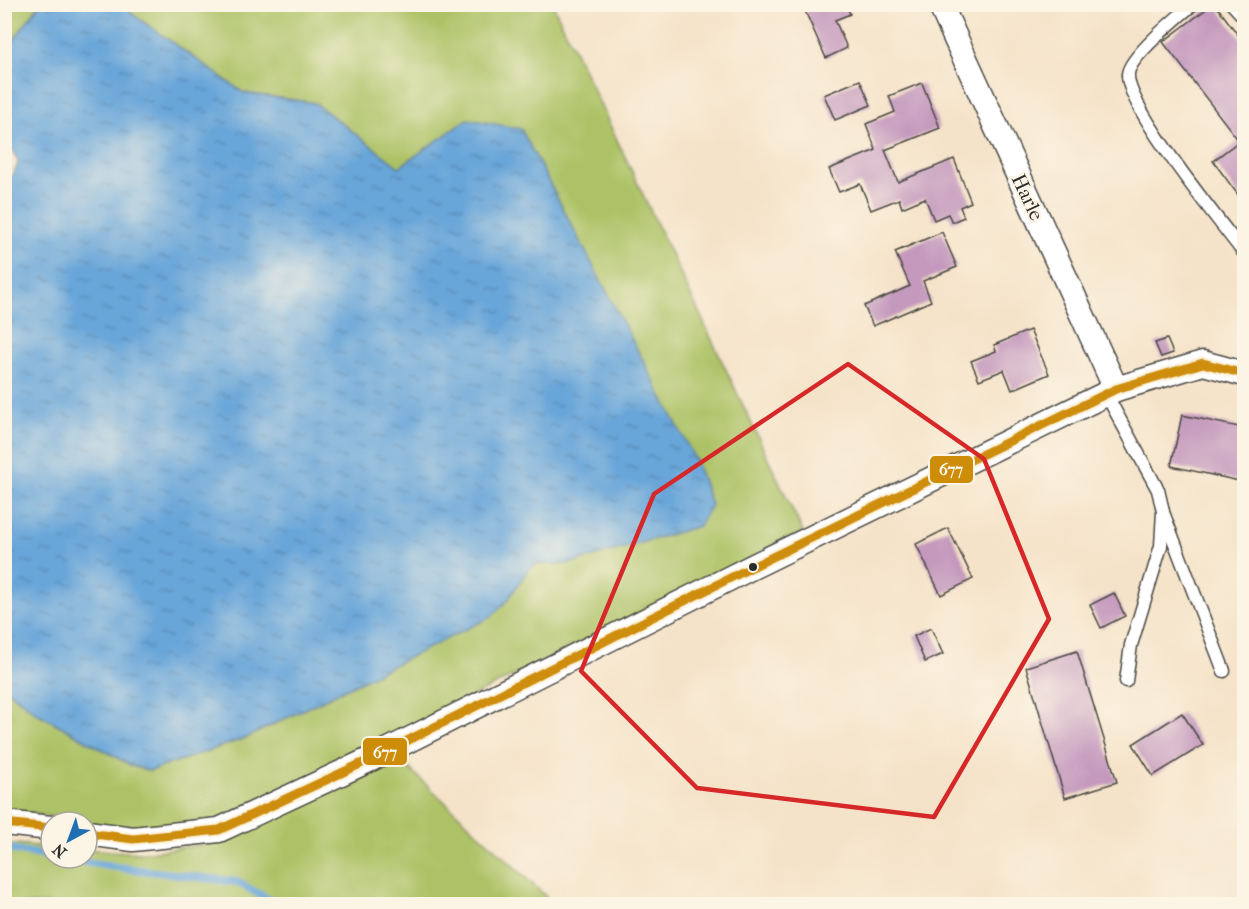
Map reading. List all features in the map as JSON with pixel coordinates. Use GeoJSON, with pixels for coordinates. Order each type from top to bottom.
{"type":"FeatureCollection","features":[{"type":"Feature","properties":{"kind":"street","name":"Harle"},"geometry":{"type":"LineString","coordinates":[[940,4],[1111,391]]}},
{"type":"Feature","properties":{"kind":"street"},"geometry":{"type":"LineString","coordinates":[[99,835],[133,839],[219,830],[369,760],[741,572],[1111,391],[1203,363],[1245,374]]}},
{"type":"Feature","properties":{"kind":"street"},"geometry":{"type":"LineString","coordinates":[[4,823],[39,827]]}},
{"type":"Feature","properties":{"kind":"lane"},"geometry":{"type":"LineString","coordinates":[[1193,4],[1135,57],[1128,73],[1132,96],[1186,179],[1245,253]]}},
{"type":"Feature","properties":{"kind":"lane"},"geometry":{"type":"LineString","coordinates":[[1232,4],[1245,17]]}},
{"type":"Feature","properties":{"kind":"lane"},"geometry":{"type":"LineString","coordinates":[[1111,391],[1158,490],[1163,511],[1224,671]]}},
{"type":"Feature","properties":{"kind":"lane"},"geometry":{"type":"LineString","coordinates":[[1126,681],[1131,645],[1161,546],[1163,511]]}},
{"type":"Feature","properties":{"kind":"highlighted area"},"geometry":{"type":"Polygon","coordinates":[[[848,364],[984,459],[1049,619],[934,817],[697,788],[581,671],[654,494],[848,364]]]}},
{"type":"Feature","properties":{"kind":"green space"},"geometry":{"type":"Polygon","coordinates":[[[5,5],[39,5],[5,52],[5,5]]]}},
{"type":"Feature","properties":{"kind":"green space"},"geometry":{"type":"Polygon","coordinates":[[[128,5],[553,5],[803,532],[223,820],[132,830],[99,825],[99,810],[39,810],[39,815],[5,809],[4,688],[37,713],[132,766],[150,771],[246,738],[491,617],[528,570],[537,564],[549,564],[468,119],[399,168],[315,103],[244,93],[131,13],[128,5]]]}},
{"type":"Feature","properties":{"kind":"green space"},"geometry":{"type":"Polygon","coordinates":[[[399,759],[554,904],[5,904],[4,843],[39,846],[39,870],[99,870],[99,850],[142,853],[220,842],[399,759]]]}},
{"type":"Feature","properties":{"kind":"water"},"geometry":{"type":"Polygon","coordinates":[[[39,5],[128,5],[131,13],[244,93],[315,103],[399,167],[468,119],[521,129],[695,459],[711,505],[699,526],[569,564],[537,564],[528,570],[508,600],[491,617],[246,738],[150,771],[132,766],[37,713],[5,688],[4,186],[17,167],[18,161],[5,145],[5,52],[39,5]]]}},
{"type":"Feature","properties":{"kind":"building"},"geometry":{"type":"Polygon","coordinates":[[[802,4],[846,4],[850,14],[835,20],[847,48],[826,58],[802,4]]]}},
{"type":"Feature","properties":{"kind":"building"},"geometry":{"type":"Polygon","coordinates":[[[1213,4],[1244,43],[1244,203],[1213,161],[1239,141],[1163,42],[1213,4]]]}},
{"type":"Feature","properties":{"kind":"building"},"geometry":{"type":"Polygon","coordinates":[[[860,80],[871,105],[835,120],[824,95],[860,80]]]}},
{"type":"Feature","properties":{"kind":"building"},"geometry":{"type":"Polygon","coordinates":[[[922,83],[940,128],[885,150],[898,182],[954,159],[971,202],[960,207],[964,217],[952,222],[948,214],[934,220],[925,198],[902,208],[899,199],[871,210],[860,184],[839,192],[829,169],[876,150],[866,124],[895,112],[889,96],[922,83]]]}},
{"type":"Feature","properties":{"kind":"building"},"geometry":{"type":"Polygon","coordinates":[[[942,232],[957,267],[923,281],[931,301],[873,326],[864,306],[910,286],[895,252],[942,232]]]}},
{"type":"Feature","properties":{"kind":"building"},"geometry":{"type":"Polygon","coordinates":[[[1030,330],[1049,374],[1012,390],[1004,370],[979,380],[971,361],[996,351],[994,345],[1030,330]]]}},
{"type":"Feature","properties":{"kind":"building"},"geometry":{"type":"Polygon","coordinates":[[[1167,339],[1173,353],[1161,357],[1155,343],[1167,339]]]}},
{"type":"Feature","properties":{"kind":"building"},"geometry":{"type":"Polygon","coordinates":[[[1182,415],[1244,428],[1244,482],[1171,466],[1182,415]]]}},
{"type":"Feature","properties":{"kind":"building"},"geometry":{"type":"Polygon","coordinates":[[[948,528],[973,579],[941,595],[916,544],[948,528]]]}},
{"type":"Feature","properties":{"kind":"building"},"geometry":{"type":"Polygon","coordinates":[[[1114,593],[1125,616],[1101,628],[1090,605],[1114,593]]]}},
{"type":"Feature","properties":{"kind":"building"},"geometry":{"type":"Polygon","coordinates":[[[931,628],[943,654],[925,662],[914,636],[931,628]]]}},
{"type":"Feature","properties":{"kind":"building"},"geometry":{"type":"Polygon","coordinates":[[[1077,651],[1117,782],[1065,798],[1026,667],[1077,651]]]}},
{"type":"Feature","properties":{"kind":"building"},"geometry":{"type":"Polygon","coordinates":[[[1182,713],[1203,745],[1153,776],[1133,744],[1182,713]]]}},
{"type":"Feature","properties":{"kind":"waterway"},"geometry":{"type":"LineString","coordinates":[[4,848],[39,855]]}},
{"type":"Feature","properties":{"kind":"waterway"},"geometry":{"type":"LineString","coordinates":[[99,864],[237,882],[277,904]]}},
{"type":"Feature","properties":{"kind":"transit line","name":"677"},"geometry":{"type":"LineString","coordinates":[[99,835],[133,839],[219,830],[369,760],[752,567],[1116,389],[1203,363],[1244,374]]}},
{"type":"Feature","properties":{"kind":"transit line","name":"677"},"geometry":{"type":"LineString","coordinates":[[4,823],[39,827]]}}]}
